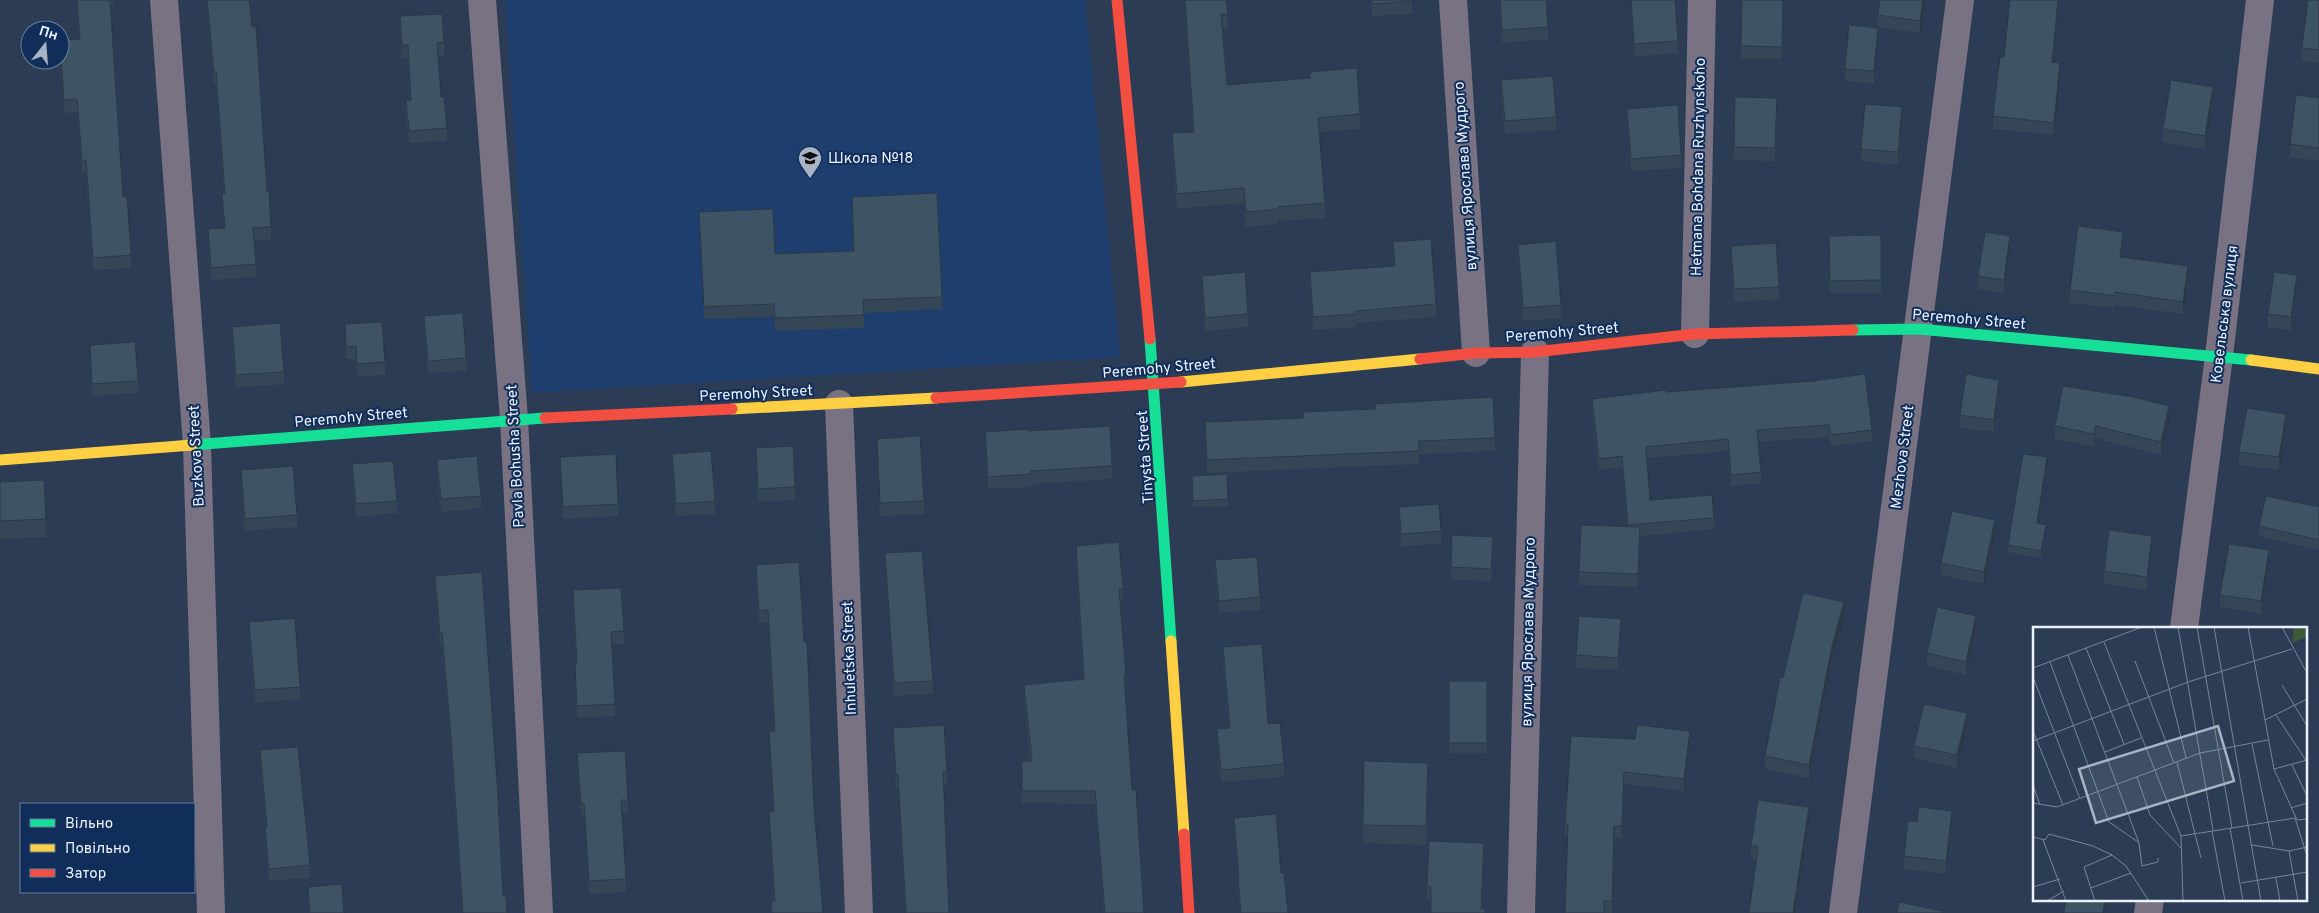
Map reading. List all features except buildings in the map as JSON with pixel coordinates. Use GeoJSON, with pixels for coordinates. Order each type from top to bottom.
{"type":"FeatureCollection","features":[{"type":"Feature","properties":{"kind":"street","name":"Buzkova Street"},"geometry":{"type":"LineString","coordinates":[[164,0],[197,445],[211,913]]}},
{"type":"Feature","properties":{"kind":"street","name":"Pavla Bohusha Street"},"geometry":{"type":"LineString","coordinates":[[482,0],[514,419],[539,913]]}},
{"type":"Feature","properties":{"kind":"street","name":"Tinysta Street"},"geometry":{"type":"LineString","coordinates":[[1117,0],[1155,385],[1189,913]]}},
{"type":"Feature","properties":{"kind":"street","name":"вулиця Ярослава Мудрого"},"geometry":{"type":"LineString","coordinates":[[1453,0],[1476,353]]}},
{"type":"Feature","properties":{"kind":"street","name":"Hetmana Bohdana Ruzhynskoho"},"geometry":{"type":"LineString","coordinates":[[1695,334],[1702,0]]}},
{"type":"Feature","properties":{"kind":"street","name":"Mezhova Street"},"geometry":{"type":"LineString","coordinates":[[1843,913],[1960,0]]}},
{"type":"Feature","properties":{"kind":"street","name":"Ковельська вулиця"},"geometry":{"type":"LineString","coordinates":[[2184,627],[2219,356],[2260,0]]}},
{"type":"Feature","properties":{"kind":"street","name":"Peremohy Street"},"geometry":{"type":"LineString","coordinates":[[0,460],[514,419],[839,404],[1155,385],[1476,353],[1535,352],[1695,334],[1919,328],[2219,356],[2319,369]]}},
{"type":"Feature","properties":{"kind":"street","name":"вулиця Ярослава Мудрого"},"geometry":{"type":"LineString","coordinates":[[1522,913],[1535,352]]}},
{"type":"Feature","properties":{"kind":"street","name":"Inhuletska Street"},"geometry":{"type":"LineString","coordinates":[[839,404],[859,913]]}},
{"type":"Feature","properties":{"kind":"street"},"geometry":{"type":"LineString","coordinates":[[2148,913],[2150,900]]}},
{"type":"Feature","properties":{"kind":"shaded area","name":"Школа №18"},"geometry":{"type":"Polygon","coordinates":[[[505,0],[1085,0],[1120,357],[532,393],[505,0]]]}},
{"type":"Feature","properties":{"kind":"traffic: fast"},"geometry":{"type":"LineString","coordinates":[[1853,330],[1919,329],[2251,360]]}},
{"type":"Feature","properties":{"kind":"traffic: fast"},"geometry":{"type":"LineString","coordinates":[[1150,339],[1171,641]]}},
{"type":"Feature","properties":{"kind":"traffic: fast"},"geometry":{"type":"LineString","coordinates":[[192,445],[545,418]]}},
{"type":"Feature","properties":{"kind":"traffic: slow"},"geometry":{"type":"LineString","coordinates":[[1181,382],[1420,359]]}},
{"type":"Feature","properties":{"kind":"traffic: slow"},"geometry":{"type":"LineString","coordinates":[[2251,360],[2319,369]]}},
{"type":"Feature","properties":{"kind":"traffic: slow"},"geometry":{"type":"LineString","coordinates":[[732,409],[936,398]]}},
{"type":"Feature","properties":{"kind":"traffic: slow"},"geometry":{"type":"LineString","coordinates":[[0,460],[192,445]]}},
{"type":"Feature","properties":{"kind":"traffic: slow"},"geometry":{"type":"LineString","coordinates":[[1171,641],[1184,834]]}},
{"type":"Feature","properties":{"kind":"traffic: jam"},"geometry":{"type":"LineString","coordinates":[[1117,0],[1150,339]]}},
{"type":"Feature","properties":{"kind":"traffic: jam"},"geometry":{"type":"LineString","coordinates":[[1420,359],[1476,353],[1535,352],[1695,334],[1853,330]]}},
{"type":"Feature","properties":{"kind":"traffic: jam"},"geometry":{"type":"LineString","coordinates":[[936,398],[1181,382]]}},
{"type":"Feature","properties":{"kind":"traffic: jam"},"geometry":{"type":"LineString","coordinates":[[545,418],[732,409]]}},
{"type":"Feature","properties":{"kind":"traffic: jam"},"geometry":{"type":"LineString","coordinates":[[1184,834],[1189,913]]}},
{"type":"Feature","properties":{"kind":"place","name":"Школа №18"},"geometry":{"type":"Point","coordinates":[810,179]}}]}
